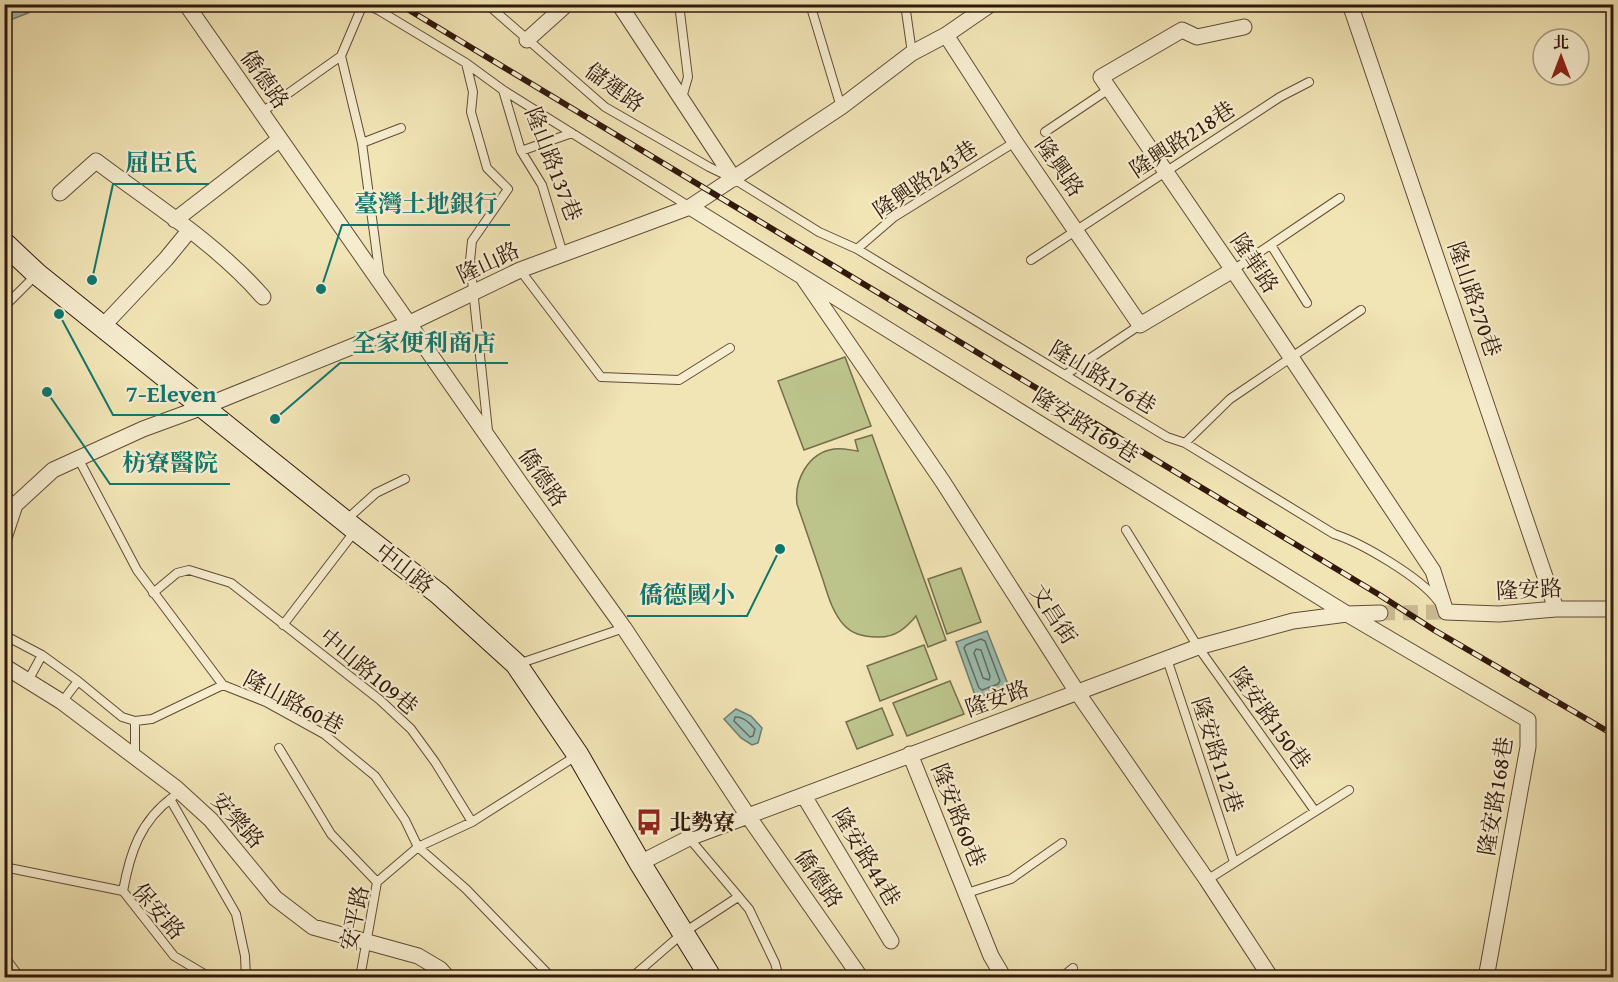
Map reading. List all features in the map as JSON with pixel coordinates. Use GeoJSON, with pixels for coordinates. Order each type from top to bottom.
{"type":"FeatureCollection","features":[{"type":"Feature","properties":{"kind":"street","name":"僑德路"},"geometry":{"type":"LineString","coordinates":[[186,4],[489,439],[624,628],[748,816],[861,978]]}},
{"type":"Feature","properties":{"kind":"street"},"geometry":{"type":"LineString","coordinates":[[527,40],[567,4]]}},
{"type":"Feature","properties":{"kind":"street"},"geometry":{"type":"LineString","coordinates":[[619,4],[734,179]]}},
{"type":"Feature","properties":{"kind":"street","name":"隆山路"},"geometry":{"type":"LineString","coordinates":[[4,538],[15,505],[53,470],[143,429],[410,323],[520,270],[690,207],[841,107],[912,53],[991,4]]}},
{"type":"Feature","properties":{"kind":"street","name":"隆山路270巷"},"geometry":{"type":"LineString","coordinates":[[1350,4],[1556,609]]}},
{"type":"Feature","properties":{"kind":"street"},"geometry":{"type":"LineString","coordinates":[[1109,89],[1101,77],[1182,30],[1197,37],[1244,27]]}},
{"type":"Feature","properties":{"kind":"street","name":"隆興路"},"geometry":{"type":"LineString","coordinates":[[946,34],[1015,142],[1140,325]]}},
{"type":"Feature","properties":{"kind":"street","name":"隆華路"},"geometry":{"type":"LineString","coordinates":[[1109,89],[1233,270],[1433,571],[1446,612]]}},
{"type":"Feature","properties":{"kind":"street"},"geometry":{"type":"LineString","coordinates":[[175,220],[280,139]]}},
{"type":"Feature","properties":{"kind":"street"},"geometry":{"type":"LineString","coordinates":[[60,193],[96,161],[189,231],[243,275],[263,297]]}},
{"type":"Feature","properties":{"kind":"street","name":"隆安路169巷"},"geometry":{"type":"LineString","coordinates":[[690,207],[1347,614]]}},
{"type":"Feature","properties":{"kind":"street"},"geometry":{"type":"LineString","coordinates":[[103,326],[189,231]]}},
{"type":"Feature","properties":{"kind":"street","name":"中山路"},"geometry":{"type":"LineString","coordinates":[[4,243],[37,274],[202,407],[350,526],[440,594],[516,664],[578,755],[640,863],[711,978]]}},
{"type":"Feature","properties":{"kind":"street"},"geometry":{"type":"LineString","coordinates":[[1140,325],[1233,270]]}},
{"type":"Feature","properties":{"kind":"street","name":"文昌街"},"geometry":{"type":"LineString","coordinates":[[801,275],[943,482],[1077,692],[1271,978]]}},
{"type":"Feature","properties":{"kind":"street","name":"隆安路"},"geometry":{"type":"LineString","coordinates":[[1446,612],[1499,614],[1556,609],[1614,609]]}},
{"type":"Feature","properties":{"kind":"street","name":"隆安路"},"geometry":{"type":"LineString","coordinates":[[640,863],[689,838],[1198,647],[1293,621],[1347,614],[1380,613]]}},
{"type":"Feature","properties":{"kind":"street","name":"隆安路168巷"},"geometry":{"type":"LineString","coordinates":[[1347,614],[1527,720],[1528,747],[1486,978]]}},
{"type":"Feature","properties":{"kind":"street","name":"安樂路"},"geometry":{"type":"LineString","coordinates":[[4,666],[62,702],[135,759],[175,796],[211,820],[275,898],[313,927],[418,956],[440,969],[448,978]]}},
{"type":"Feature","properties":{"kind":"street","name":"隆安路60巷"},"geometry":{"type":"LineString","coordinates":[[910,754],[991,956],[1004,978]]}},
{"type":"Feature","properties":{"kind":"street","name":"隆安路44巷"},"geometry":{"type":"LineString","coordinates":[[804,796],[891,941]]}},
{"type":"Feature","properties":{"kind":"street"},"geometry":{"type":"LineString","coordinates":[[4,962],[16,978]]}},
{"type":"Feature","properties":{"kind":"lane"},"geometry":{"type":"LineString","coordinates":[[261,112],[340,56],[364,4],[380,11],[466,63],[503,90],[690,207]]}},
{"type":"Feature","properties":{"kind":"lane","name":"儲運路"},"geometry":{"type":"LineString","coordinates":[[488,4],[605,107],[734,179]]}},
{"type":"Feature","properties":{"kind":"lane"},"geometry":{"type":"LineString","coordinates":[[679,4],[688,77],[682,99]]}},
{"type":"Feature","properties":{"kind":"lane"},"geometry":{"type":"LineString","coordinates":[[810,4],[841,107]]}},
{"type":"Feature","properties":{"kind":"lane"},"geometry":{"type":"LineString","coordinates":[[905,4],[912,53]]}},
{"type":"Feature","properties":{"kind":"lane"},"geometry":{"type":"LineString","coordinates":[[340,56],[362,143],[381,282]]}},
{"type":"Feature","properties":{"kind":"lane"},"geometry":{"type":"LineString","coordinates":[[466,63],[473,92],[471,112],[487,168],[508,189],[472,241],[470,261],[489,439]]}},
{"type":"Feature","properties":{"kind":"lane","name":"隆興路218巷"},"geometry":{"type":"LineString","coordinates":[[1031,260],[1280,98],[1310,82]]}},
{"type":"Feature","properties":{"kind":"lane"},"geometry":{"type":"LineString","coordinates":[[1045,132],[1109,89]]}},
{"type":"Feature","properties":{"kind":"lane","name":"隆山路137巷"},"geometry":{"type":"LineString","coordinates":[[503,90],[521,151],[542,185],[563,254]]}},
{"type":"Feature","properties":{"kind":"lane"},"geometry":{"type":"LineString","coordinates":[[362,143],[401,128]]}},
{"type":"Feature","properties":{"kind":"lane"},"geometry":{"type":"LineString","coordinates":[[521,151],[572,133]]}},
{"type":"Feature","properties":{"kind":"lane","name":"隆興路243巷"},"geometry":{"type":"LineString","coordinates":[[857,249],[894,217],[1015,142]]}},
{"type":"Feature","properties":{"kind":"lane","name":"隆山路176巷"},"geometry":{"type":"LineString","coordinates":[[734,179],[819,232],[857,249],[1167,437],[1185,443],[1334,534],[1353,540],[1428,588],[1446,612]]}},
{"type":"Feature","properties":{"kind":"lane"},"geometry":{"type":"LineString","coordinates":[[1233,270],[1340,198]]}},
{"type":"Feature","properties":{"kind":"lane"},"geometry":{"type":"LineString","coordinates":[[1270,245],[1307,303]]}},
{"type":"Feature","properties":{"kind":"lane"},"geometry":{"type":"LineString","coordinates":[[520,270],[601,377],[679,380],[730,348]]}},
{"type":"Feature","properties":{"kind":"lane"},"geometry":{"type":"LineString","coordinates":[[4,307],[37,274]]}},
{"type":"Feature","properties":{"kind":"lane"},"geometry":{"type":"LineString","coordinates":[[1185,443],[1230,399],[1361,310]]}},
{"type":"Feature","properties":{"kind":"lane"},"geometry":{"type":"LineString","coordinates":[[1065,375],[1140,325]]}},
{"type":"Feature","properties":{"kind":"lane","name":"隆山路60巷"},"geometry":{"type":"LineString","coordinates":[[78,458],[137,570],[223,685],[266,702],[324,734],[375,776],[405,820],[418,847],[466,889],[552,978]]}},
{"type":"Feature","properties":{"kind":"lane"},"geometry":{"type":"LineString","coordinates":[[283,625],[350,526],[376,493],[405,479]]}},
{"type":"Feature","properties":{"kind":"lane"},"geometry":{"type":"LineString","coordinates":[[4,492],[15,505]]}},
{"type":"Feature","properties":{"kind":"lane","name":"隆安路150巷"},"geometry":{"type":"LineString","coordinates":[[1126,530],[1198,647],[1316,811]]}},
{"type":"Feature","properties":{"kind":"lane","name":"中山路109巷"},"geometry":{"type":"LineString","coordinates":[[153,593],[177,573],[189,570],[231,584],[381,700],[411,729],[435,762],[472,822]]}},
{"type":"Feature","properties":{"kind":"lane"},"geometry":{"type":"LineString","coordinates":[[516,664],[624,628]]}},
{"type":"Feature","properties":{"kind":"lane"},"geometry":{"type":"LineString","coordinates":[[4,635],[42,655],[122,717],[135,721],[152,719],[223,685]]}},
{"type":"Feature","properties":{"kind":"lane"},"geometry":{"type":"LineString","coordinates":[[29,680],[42,655]]}},
{"type":"Feature","properties":{"kind":"lane","name":"隆安路112巷"},"geometry":{"type":"LineString","coordinates":[[1167,659],[1234,862]]}},
{"type":"Feature","properties":{"kind":"lane"},"geometry":{"type":"LineString","coordinates":[[62,702],[78,681]]}},
{"type":"Feature","properties":{"kind":"lane"},"geometry":{"type":"LineString","coordinates":[[135,721],[135,759]]}},
{"type":"Feature","properties":{"kind":"lane"},"geometry":{"type":"LineString","coordinates":[[279,748],[331,834],[377,882]]}},
{"type":"Feature","properties":{"kind":"lane"},"geometry":{"type":"LineString","coordinates":[[418,847],[472,822],[578,755]]}},
{"type":"Feature","properties":{"kind":"lane"},"geometry":{"type":"LineString","coordinates":[[1206,880],[1348,790]]}},
{"type":"Feature","properties":{"kind":"lane"},"geometry":{"type":"LineString","coordinates":[[123,891],[129,863],[139,836],[149,818],[175,796],[236,914],[245,956],[246,978]]}},
{"type":"Feature","properties":{"kind":"lane"},"geometry":{"type":"LineString","coordinates":[[689,838],[749,909],[775,963],[779,978]]}},
{"type":"Feature","properties":{"kind":"lane"},"geometry":{"type":"LineString","coordinates":[[967,893],[1011,879],[1062,843]]}},
{"type":"Feature","properties":{"kind":"lane","name":"安平路"},"geometry":{"type":"LineString","coordinates":[[360,978],[377,882],[418,847]]}},
{"type":"Feature","properties":{"kind":"lane","name":"保安路"},"geometry":{"type":"LineString","coordinates":[[4,867],[123,891],[174,956],[211,978]]}},
{"type":"Feature","properties":{"kind":"lane"},"geometry":{"type":"LineString","coordinates":[[631,978],[683,933],[738,897]]}},
{"type":"Feature","properties":{"kind":"lane"},"geometry":{"type":"LineString","coordinates":[[1061,978],[1073,968]]}},
{"type":"Feature","properties":{"kind":"green space"},"geometry":{"type":"Polygon","coordinates":[[[845,357],[871,426],[804,450],[778,381],[845,357]]]}},
{"type":"Feature","properties":{"kind":"green space"},"geometry":{"type":"Polygon","coordinates":[[[872,435],[946,640],[928,647],[916,616],[900,631],[883,637],[859,634],[844,625],[830,601],[797,504],[798,486],[810,462],[817,456],[834,449],[858,451],[855,440],[872,435]]]}},
{"type":"Feature","properties":{"kind":"green space"},"geometry":{"type":"Polygon","coordinates":[[[961,568],[981,622],[947,634],[928,579],[961,568]]]}},
{"type":"Feature","properties":{"kind":"green space"},"geometry":{"type":"Polygon","coordinates":[[[924,645],[937,679],[880,701],[867,666],[924,645]]]}},
{"type":"Feature","properties":{"kind":"green space"},"geometry":{"type":"Polygon","coordinates":[[[950,681],[964,714],[907,736],[893,703],[950,681]]]}},
{"type":"Feature","properties":{"kind":"green space"},"geometry":{"type":"Polygon","coordinates":[[[882,708],[893,735],[857,749],[846,722],[882,708]]]}},
{"type":"Feature","properties":{"kind":"water"},"geometry":{"type":"Polygon","coordinates":[[[5,4],[40,5],[28,13],[5,22],[5,4]]]}},
{"type":"Feature","properties":{"kind":"water"},"geometry":{"type":"Polygon","coordinates":[[[987,631],[1009,687],[976,698],[956,642],[987,631]]]}},
{"type":"Feature","properties":{"kind":"water"},"geometry":{"type":"Polygon","coordinates":[[[736,709],[751,716],[762,728],[758,743],[752,745],[741,738],[724,719],[736,709]]]}},
{"type":"Feature","properties":{"kind":"tunnel"},"geometry":{"type":"LineString","coordinates":[[1380,613],[1446,612]]}},
{"type":"Feature","properties":{"kind":"railway"},"geometry":{"type":"LineString","coordinates":[[399,4],[1378,594],[1434,630],[1614,735]]}},
{"type":"Feature","properties":{"kind":"place","name":"屈臣氏"},"geometry":{"type":"Point","coordinates":[92,280]}},
{"type":"Feature","properties":{"kind":"place","name":"臺灣土地銀行"},"geometry":{"type":"Point","coordinates":[321,289]}},
{"type":"Feature","properties":{"kind":"place","name":"7-Eleven"},"geometry":{"type":"Point","coordinates":[59,314]}},
{"type":"Feature","properties":{"kind":"place","name":"枋寮醫院"},"geometry":{"type":"Point","coordinates":[47,392]}},
{"type":"Feature","properties":{"kind":"place","name":"全家便利商店"},"geometry":{"type":"Point","coordinates":[275,419]}},
{"type":"Feature","properties":{"kind":"place","name":"僑德國小"},"geometry":{"type":"Point","coordinates":[780,549]}},
{"type":"Feature","properties":{"kind":"place","name":"北勢寮"},"geometry":{"type":"Point","coordinates":[649,822]}}]}
